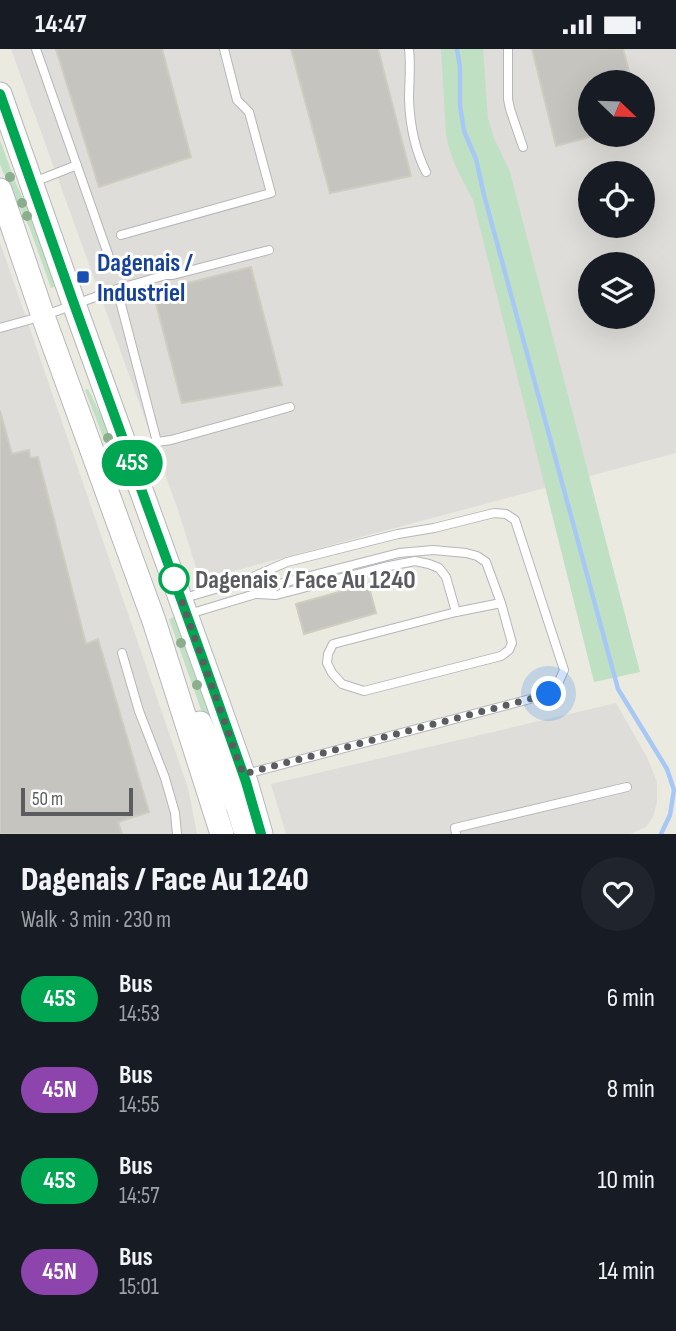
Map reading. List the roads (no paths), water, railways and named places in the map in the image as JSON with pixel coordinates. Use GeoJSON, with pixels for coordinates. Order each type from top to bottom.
{"type":"FeatureCollection","features":[{"type":"Feature","properties":{"kind":"main road"},"geometry":{"type":"LineString","coordinates":[[0,94],[128,451],[169,598],[154,621]]}},
{"type":"Feature","properties":{"kind":"main road"},"geometry":{"type":"LineString","coordinates":[[0,190],[43,316],[169,598],[243,774],[261,834]]}},
{"type":"Feature","properties":{"kind":"main road"},"geometry":{"type":"LineString","coordinates":[[154,621],[222,834]]}},
{"type":"Feature","properties":{"kind":"main road"},"geometry":{"type":"LineString","coordinates":[[154,621],[237,807],[245,834]]}},
{"type":"Feature","properties":{"kind":"lane"},"geometry":{"type":"LineString","coordinates":[[36,49],[109,257]]}},
{"type":"Feature","properties":{"kind":"lane"},"geometry":{"type":"LineString","coordinates":[[121,235],[271,193],[249,112],[237,100],[223,49]]}},
{"type":"Feature","properties":{"kind":"lane"},"geometry":{"type":"LineString","coordinates":[[409,49],[412,129],[418,155],[426,172]]}},
{"type":"Feature","properties":{"kind":"lane"},"geometry":{"type":"LineString","coordinates":[[508,49],[510,110],[523,147]]}},
{"type":"Feature","properties":{"kind":"lane"},"geometry":{"type":"LineString","coordinates":[[32,183],[77,165]]}},
{"type":"Feature","properties":{"kind":"lane"},"geometry":{"type":"LineString","coordinates":[[0,328],[43,316],[117,289],[269,250]]}},
{"type":"Feature","properties":{"kind":"lane"},"geometry":{"type":"LineString","coordinates":[[117,289],[157,442]]}},
{"type":"Feature","properties":{"kind":"lane"},"geometry":{"type":"LineString","coordinates":[[128,451],[290,407]]}},
{"type":"Feature","properties":{"kind":"lane"},"geometry":{"type":"LineString","coordinates":[[169,598],[246,580],[287,562],[398,534],[494,513],[506,514],[515,520],[564,670],[557,686],[549,694],[243,774]]}},
{"type":"Feature","properties":{"kind":"lane"},"geometry":{"type":"LineString","coordinates":[[255,594],[271,586],[399,552],[433,550],[466,553],[486,562],[501,603],[512,643],[509,650],[501,656],[364,691],[342,684],[332,673],[327,663],[333,644],[501,603]]}},
{"type":"Feature","properties":{"kind":"lane"},"geometry":{"type":"LineString","coordinates":[[169,598],[276,595],[415,561],[439,568],[446,577],[456,612]]}},
{"type":"Feature","properties":{"kind":"lane"},"geometry":{"type":"LineString","coordinates":[[122,653],[139,711],[166,778],[177,834]]}},
{"type":"Feature","properties":{"kind":"lane"},"geometry":{"type":"LineString","coordinates":[[456,834],[456,828],[626,787]]}},
{"type":"Feature","properties":{"kind":"waterway"},"geometry":{"type":"LineString","coordinates":[[457,49],[464,131],[476,159],[618,689],[667,769],[674,790],[670,815],[661,834]]}},
{"type":"Feature","properties":{"kind":"place","name":"Dagenais / Industriel"},"geometry":{"type":"Point","coordinates":[83,277]}},
{"type":"Feature","properties":{"kind":"place","name":"Dagenais / Face Au 1240"},"geometry":{"type":"Point","coordinates":[174,579]}}]}
